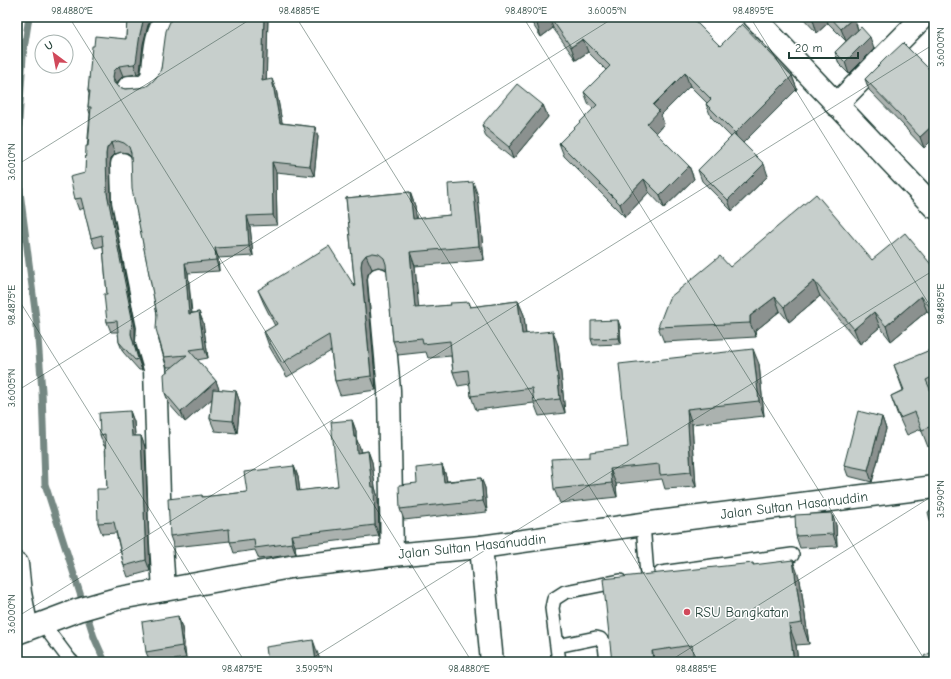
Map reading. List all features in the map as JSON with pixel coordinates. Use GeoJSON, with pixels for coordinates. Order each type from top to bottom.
{"type":"FeatureCollection","features":[{"type":"Feature","properties":{"kind":"main road"},"geometry":{"type":"LineString","coordinates":[[129,87],[143,86],[149,83],[152,77],[159,31],[161,24],[167,17]]}},
{"type":"Feature","properties":{"kind":"main road"},"geometry":{"type":"LineString","coordinates":[[754,17],[836,105],[930,197]]}},
{"type":"Feature","properties":{"kind":"main road"},"geometry":{"type":"LineString","coordinates":[[836,105],[923,17]]}},
{"type":"Feature","properties":{"kind":"main road"},"geometry":{"type":"LineString","coordinates":[[122,164],[123,201],[148,327],[147,342],[155,369],[160,527],[164,590]]}},
{"type":"Feature","properties":{"kind":"main road"},"geometry":{"type":"LineString","coordinates":[[379,279],[389,390],[392,555]]}},
{"type":"Feature","properties":{"kind":"main road","name":"Jalan Sultan Hasanuddin"},"geometry":{"type":"LineString","coordinates":[[34,626],[120,598],[290,567],[392,555],[481,547],[643,524],[934,487]]}},
{"type":"Feature","properties":{"kind":"main road"},"geometry":{"type":"LineString","coordinates":[[481,547],[492,662]]}},
{"type":"Feature","properties":{"kind":"main road"},"geometry":{"type":"LineString","coordinates":[[17,564],[20,593],[34,626]]}},
{"type":"Feature","properties":{"kind":"lane"},"geometry":{"type":"LineString","coordinates":[[643,524],[647,575]]}},
{"type":"Feature","properties":{"kind":"lane"},"geometry":{"type":"LineString","coordinates":[[559,662],[552,608],[554,599],[565,592],[647,575],[792,555]]}},
{"type":"Feature","properties":{"kind":"lane"},"geometry":{"type":"LineString","coordinates":[[34,626],[72,662]]}},
{"type":"Feature","properties":{"kind":"lane"},"geometry":{"type":"LineString","coordinates":[[557,646],[596,638],[600,639],[605,645],[607,662]]}},
{"type":"Feature","properties":{"kind":"building"},"geometry":{"type":"Polygon","coordinates":[[[127,17],[144,17],[136,62],[134,64],[119,66],[114,71],[114,83],[125,89],[147,86],[159,74],[166,31],[172,17],[264,17],[262,81],[272,79],[280,123],[315,127],[310,166],[272,162],[273,215],[247,216],[249,246],[215,248],[216,260],[185,263],[189,314],[199,312],[204,348],[189,350],[216,381],[181,412],[165,393],[164,374],[187,355],[164,357],[156,329],[157,314],[132,189],[131,153],[129,147],[118,141],[111,143],[107,148],[107,193],[132,318],[131,334],[138,359],[135,360],[119,342],[117,321],[107,322],[104,294],[107,294],[102,235],[91,238],[81,198],[75,199],[70,177],[85,173],[86,146],[88,146],[91,107],[88,107],[90,91],[88,91],[92,46],[94,46],[95,36],[126,39],[127,17]]]}},
{"type":"Feature","properties":{"kind":"building"},"geometry":{"type":"Polygon","coordinates":[[[532,17],[546,17],[537,24],[532,17]]]}},
{"type":"Feature","properties":{"kind":"building"},"geometry":{"type":"Polygon","coordinates":[[[550,17],[691,17],[720,46],[742,24],[792,76],[735,133],[706,104],[711,99],[685,73],[653,105],[659,111],[647,124],[689,166],[660,195],[644,179],[620,204],[559,143],[597,105],[584,92],[610,66],[583,39],[571,47],[550,17]]]}},
{"type":"Feature","properties":{"kind":"building"},"geometry":{"type":"Polygon","coordinates":[[[809,17],[816,17],[813,20],[809,17]]]}},
{"type":"Feature","properties":{"kind":"building"},"geometry":{"type":"Polygon","coordinates":[[[830,17],[854,17],[841,29],[830,17]]]}},
{"type":"Feature","properties":{"kind":"building"},"geometry":{"type":"Polygon","coordinates":[[[861,27],[870,37],[845,62],[835,52],[861,27]]]}},
{"type":"Feature","properties":{"kind":"building"},"geometry":{"type":"Polygon","coordinates":[[[903,43],[931,71],[934,68],[934,124],[920,137],[865,79],[903,43]]]}},
{"type":"Feature","properties":{"kind":"building"},"geometry":{"type":"Polygon","coordinates":[[[517,84],[543,105],[509,147],[482,125],[517,84]]]}},
{"type":"Feature","properties":{"kind":"building"},"geometry":{"type":"Polygon","coordinates":[[[734,134],[764,164],[728,200],[698,170],[734,134]]]}},
{"type":"Feature","properties":{"kind":"building"},"geometry":{"type":"Polygon","coordinates":[[[473,182],[479,246],[410,252],[415,308],[469,302],[470,307],[518,301],[522,334],[553,331],[560,399],[534,402],[532,388],[471,396],[468,370],[453,372],[450,341],[423,344],[422,338],[393,341],[386,264],[384,258],[379,254],[373,253],[366,255],[362,260],[361,266],[371,376],[335,381],[329,335],[282,363],[264,332],[277,324],[258,290],[329,246],[355,287],[346,198],[410,192],[413,219],[450,215],[448,184],[473,182]]]}},
{"type":"Feature","properties":{"kind":"building"},"geometry":{"type":"Polygon","coordinates":[[[816,194],[872,260],[905,233],[934,268],[934,304],[930,307],[921,296],[886,326],[874,312],[854,329],[814,281],[784,307],[775,297],[750,316],[750,323],[658,327],[669,298],[720,256],[730,267],[816,194]]]}},
{"type":"Feature","properties":{"kind":"building"},"geometry":{"type":"Polygon","coordinates":[[[618,320],[619,338],[591,339],[591,321],[618,320]]]}},
{"type":"Feature","properties":{"kind":"building"},"geometry":{"type":"Polygon","coordinates":[[[753,349],[759,401],[687,409],[691,472],[660,475],[659,464],[610,469],[612,483],[554,489],[551,459],[590,457],[590,452],[628,447],[619,364],[753,349]]]}},
{"type":"Feature","properties":{"kind":"building"},"geometry":{"type":"Polygon","coordinates":[[[930,350],[934,358],[934,376],[926,380],[934,398],[934,425],[922,430],[915,412],[900,418],[891,396],[904,390],[894,365],[930,350]]]}},
{"type":"Feature","properties":{"kind":"building"},"geometry":{"type":"Polygon","coordinates":[[[213,389],[236,391],[233,421],[210,419],[213,389]]]}},
{"type":"Feature","properties":{"kind":"building"},"geometry":{"type":"Polygon","coordinates":[[[130,411],[132,436],[141,436],[146,560],[124,566],[114,522],[98,523],[97,489],[107,489],[105,434],[100,435],[99,413],[130,411]]]}},
{"type":"Feature","properties":{"kind":"building"},"geometry":{"type":"Polygon","coordinates":[[[858,411],[882,417],[868,470],[844,465],[858,411]]]}},
{"type":"Feature","properties":{"kind":"building"},"geometry":{"type":"Polygon","coordinates":[[[352,420],[354,437],[356,437],[357,453],[368,451],[372,487],[374,487],[375,525],[291,535],[292,543],[255,548],[254,539],[230,542],[229,529],[170,536],[168,499],[247,492],[244,472],[294,466],[297,491],[338,486],[331,422],[352,420]]]}},
{"type":"Feature","properties":{"kind":"building"},"geometry":{"type":"Polygon","coordinates":[[[442,465],[444,482],[481,478],[483,501],[400,509],[399,485],[417,483],[416,468],[442,465]]]}},
{"type":"Feature","properties":{"kind":"building"},"geometry":{"type":"Polygon","coordinates":[[[934,510],[934,537],[928,512],[934,510]]]}},
{"type":"Feature","properties":{"kind":"building"},"geometry":{"type":"Polygon","coordinates":[[[832,513],[833,534],[796,536],[795,515],[832,513]]]}},
{"type":"Feature","properties":{"kind":"building"},"geometry":{"type":"Polygon","coordinates":[[[793,560],[802,623],[789,625],[794,662],[694,662],[692,645],[652,651],[653,662],[612,662],[603,579],[793,560]]]}},
{"type":"Feature","properties":{"kind":"building"},"geometry":{"type":"Polygon","coordinates":[[[178,616],[182,646],[146,652],[142,622],[178,616]]]}},
{"type":"Feature","properties":{"kind":"building"},"geometry":{"type":"Polygon","coordinates":[[[313,640],[316,662],[268,662],[266,647],[313,640]]]}},
{"type":"Feature","properties":{"kind":"building"},"geometry":{"type":"Polygon","coordinates":[[[934,651],[934,662],[927,662],[924,656],[934,651]]]}},
{"type":"Feature","properties":{"kind":"waterway"},"geometry":{"type":"LineString","coordinates":[[29,17],[23,56],[18,137],[20,192],[37,326],[42,391],[45,484],[94,637],[105,662]]}},
{"type":"Feature","properties":{"kind":"place","name":"RSU Bangkatan"},"geometry":{"type":"Point","coordinates":[687,612]}}]}
